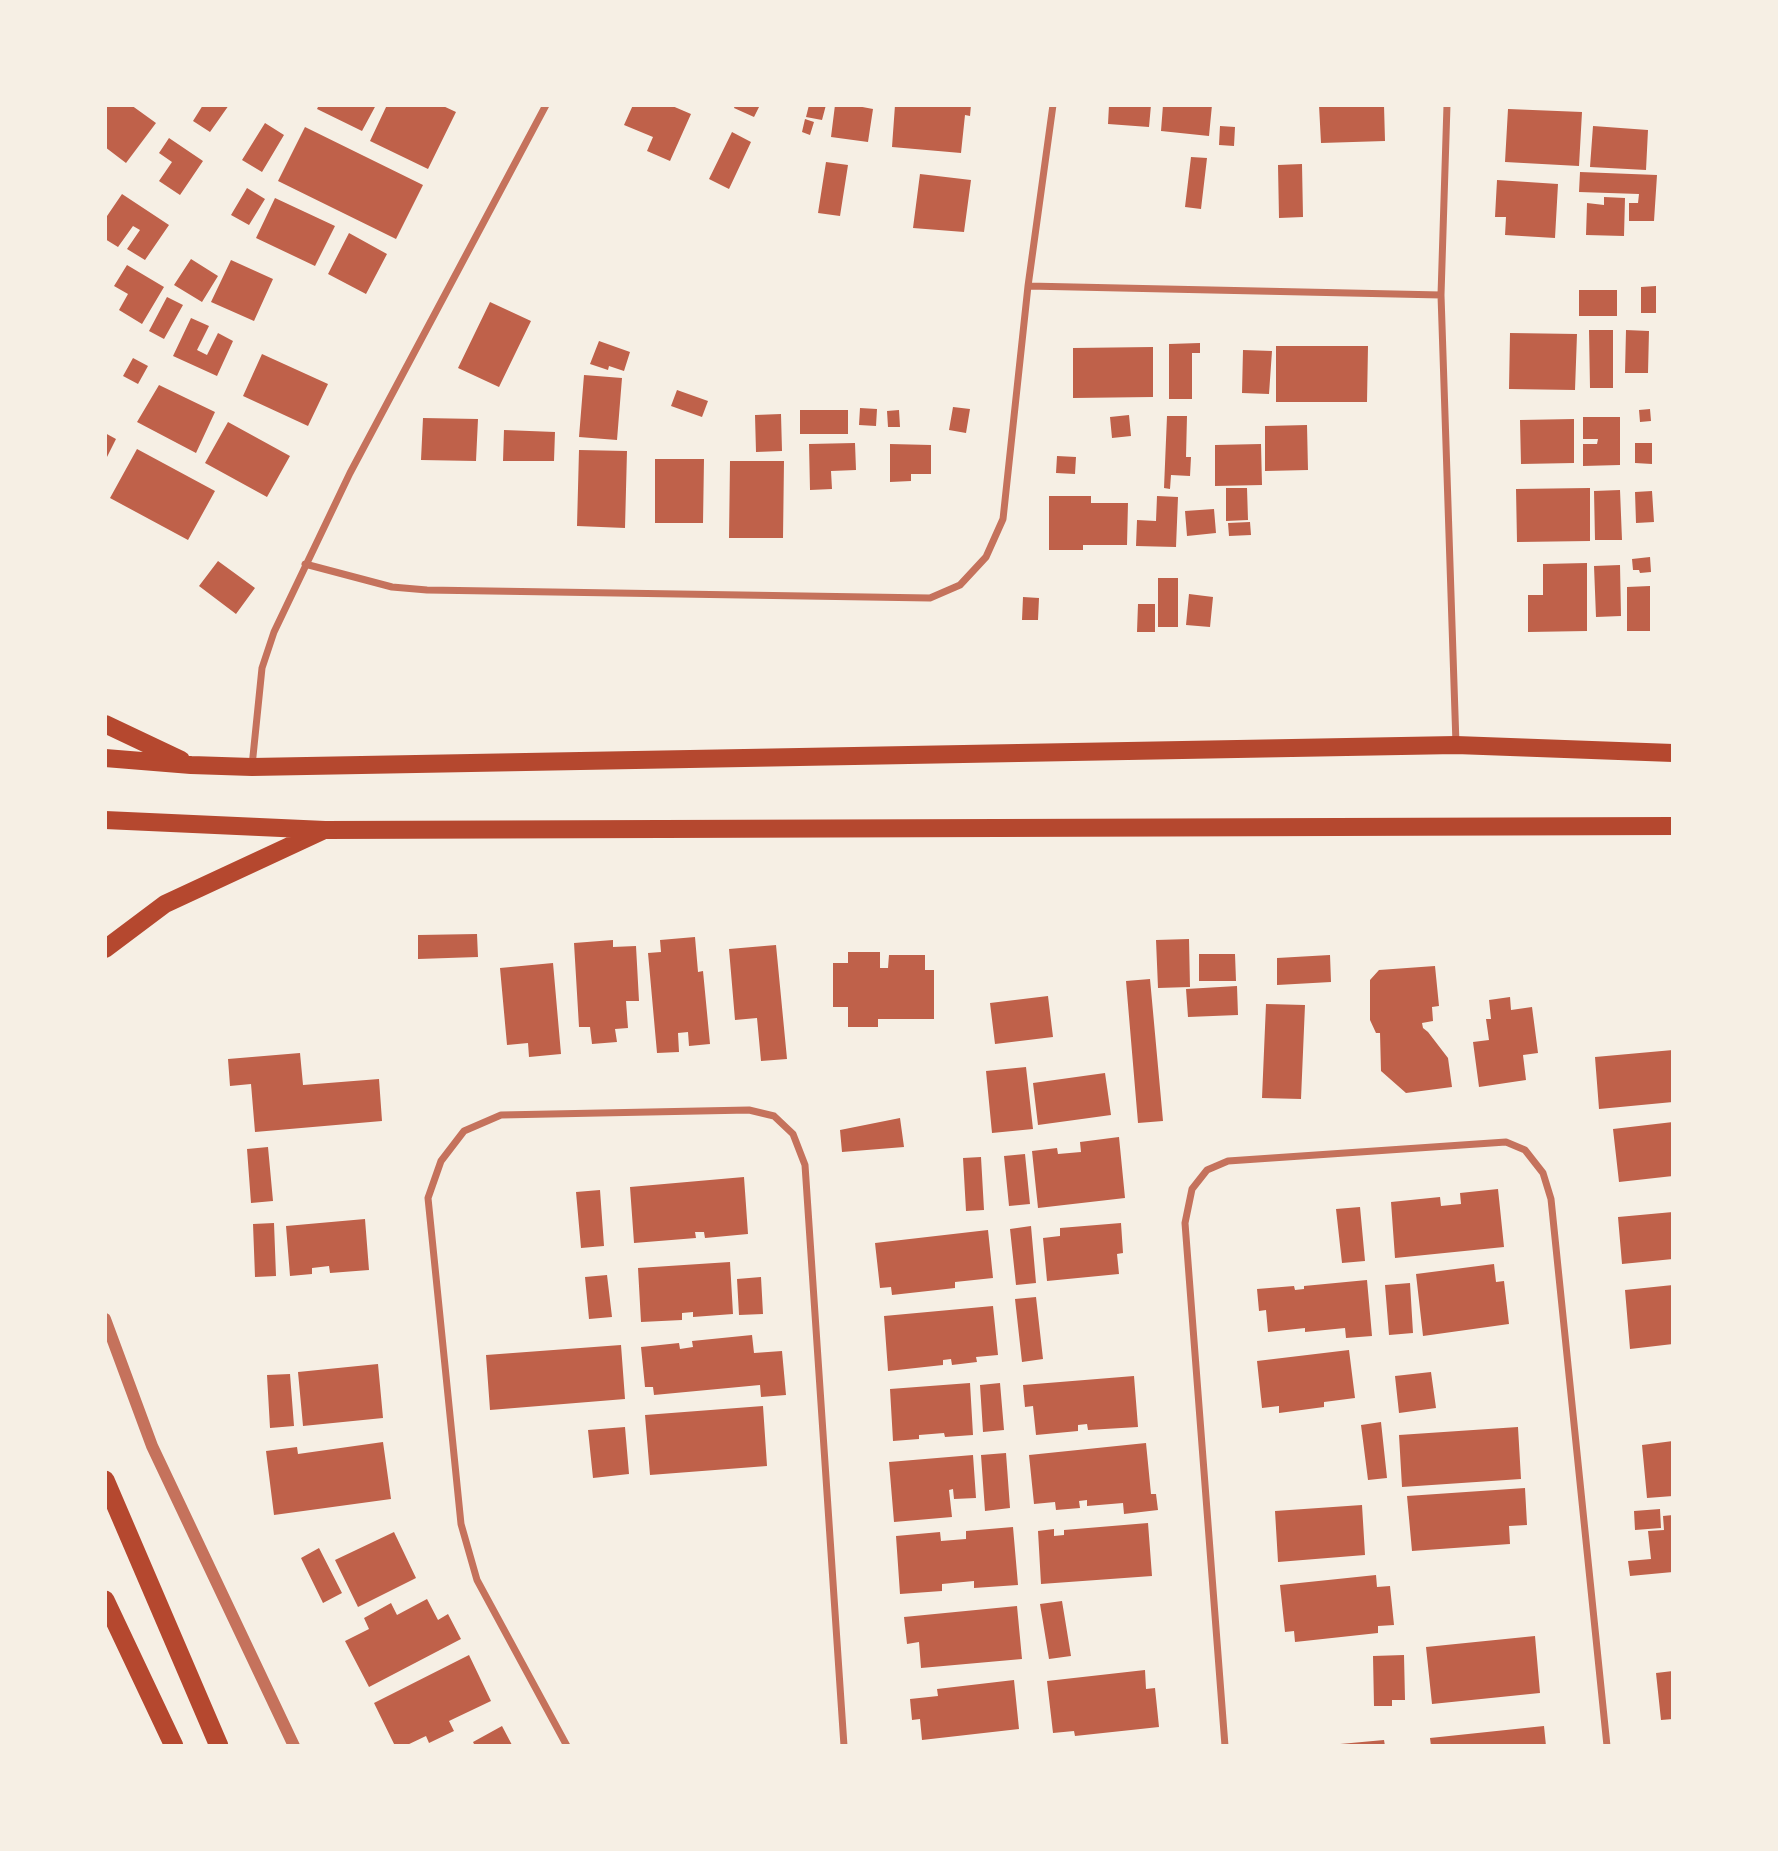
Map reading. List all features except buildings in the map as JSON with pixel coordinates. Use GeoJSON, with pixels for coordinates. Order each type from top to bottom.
{"type":"FeatureCollection","features":[{"type":"Feature","properties":{"kind":"highway"},"geometry":{"type":"LineString","coordinates":[[105,1480],[219,1746]]}},
{"type":"Feature","properties":{"kind":"highway"},"geometry":{"type":"LineString","coordinates":[[105,1600],[174,1746]]}},
{"type":"Feature","properties":{"kind":"main road"},"geometry":{"type":"LineString","coordinates":[[105,724],[191,765]]}},
{"type":"Feature","properties":{"kind":"main road"},"geometry":{"type":"LineString","coordinates":[[105,758],[252,767],[1456,746],[1673,753]]}},
{"type":"Feature","properties":{"kind":"main road"},"geometry":{"type":"LineString","coordinates":[[105,820],[325,830],[1673,826]]}},
{"type":"Feature","properties":{"kind":"main road"},"geometry":{"type":"LineString","coordinates":[[105,949],[165,904],[325,830]]}},
{"type":"Feature","properties":{"kind":"street"},"geometry":{"type":"LineString","coordinates":[[252,767],[262,668],[274,632],[350,473],[546,105]]}},
{"type":"Feature","properties":{"kind":"street"},"geometry":{"type":"LineString","coordinates":[[305,564],[392,587],[427,590],[930,598],[960,585],[986,557],[1003,519],[1028,286],[1053,105]]}},
{"type":"Feature","properties":{"kind":"street"},"geometry":{"type":"LineString","coordinates":[[1447,105],[1441,295],[1456,746]]}},
{"type":"Feature","properties":{"kind":"street"},"geometry":{"type":"LineString","coordinates":[[1028,286],[1441,295]]}},
{"type":"Feature","properties":{"kind":"street"},"geometry":{"type":"LineString","coordinates":[[567,1746],[477,1580],[461,1524],[428,1198],[441,1161],[464,1131],[501,1115],[748,1110],[774,1116],[793,1134],[805,1165],[844,1746]]}},
{"type":"Feature","properties":{"kind":"street"},"geometry":{"type":"LineString","coordinates":[[1225,1746],[1185,1223],[1192,1189],[1207,1170],[1228,1161],[1506,1142],[1525,1150],[1543,1173],[1551,1199],[1607,1746]]}},
{"type":"Feature","properties":{"kind":"street"},"geometry":{"type":"LineString","coordinates":[[105,1319],[152,1446],[293,1746]]}}]}
